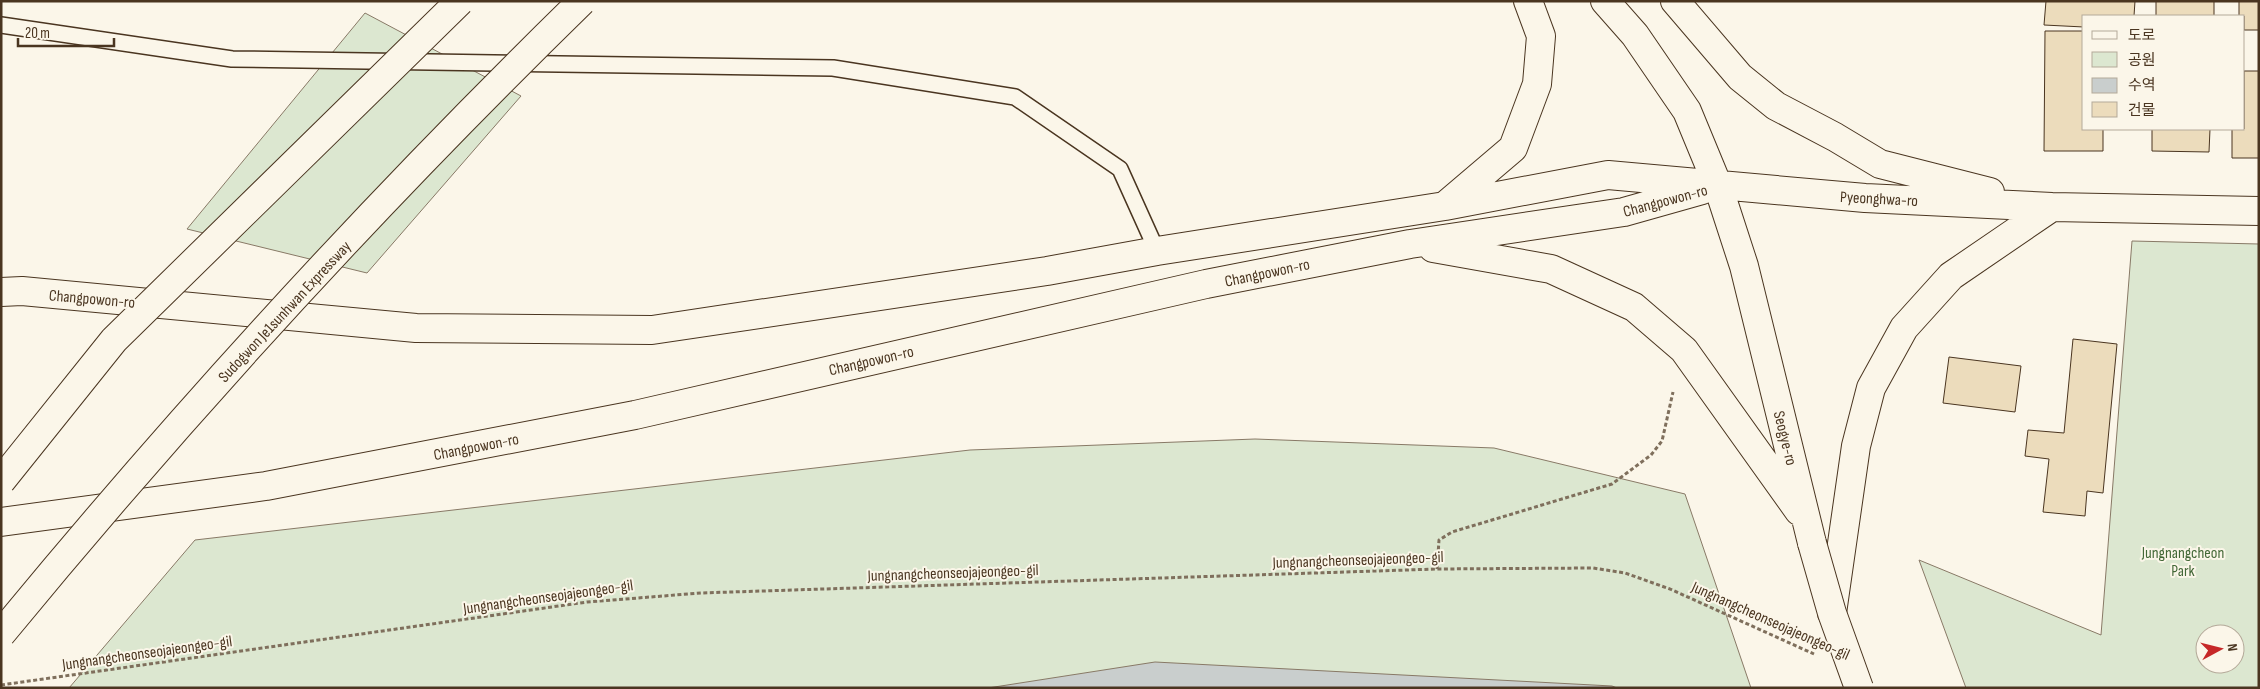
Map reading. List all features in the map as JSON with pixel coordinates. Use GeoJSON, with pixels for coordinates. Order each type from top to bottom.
{"type":"FeatureCollection","features":[{"type":"Feature","properties":{"kind":"main road"},"geometry":{"type":"LineString","coordinates":[[1,481],[114,340],[460,1]]}},
{"type":"Feature","properties":{"kind":"main road","name":"Sudogwon Je1sunhwan Expressway"},"geometry":{"type":"LineString","coordinates":[[1,634],[150,459],[287,306],[412,174],[582,1]]}},
{"type":"Feature","properties":{"kind":"main road"},"geometry":{"type":"LineString","coordinates":[[1445,206],[1513,148],[1537,84],[1541,36],[1528,1]]}},
{"type":"Feature","properties":{"kind":"main road"},"geometry":{"type":"LineString","coordinates":[[1605,1],[1635,35],[1687,111],[1718,186]]}},
{"type":"Feature","properties":{"kind":"main road"},"geometry":{"type":"LineString","coordinates":[[1675,1],[1740,77],[1776,106],[1835,137],[1880,164],[2052,207]]}},
{"type":"Feature","properties":{"kind":"main road","name":"Changpowon-ro"},"geometry":{"type":"LineString","coordinates":[[1,292],[22,291],[416,328],[652,330],[1048,271],[1445,206],[1608,175],[1718,186]]}},
{"type":"Feature","properties":{"kind":"main road","name":"Changpowon-ro"},"geometry":{"type":"LineString","coordinates":[[1,522],[266,486],[635,415],[1206,284],[1410,244],[1624,212],[1718,186]]}},
{"type":"Feature","properties":{"kind":"main road","name":"Pyeonghwa-ro"},"geometry":{"type":"LineString","coordinates":[[1718,186],[1865,198],[2052,207],[2259,211]]}},
{"type":"Feature","properties":{"kind":"main road","name":"Seogye-ro"},"geometry":{"type":"LineString","coordinates":[[1718,186],[1744,266],[1809,533],[1832,613],[1859,688]]}},
{"type":"Feature","properties":{"kind":"main road"},"geometry":{"type":"LineString","coordinates":[[1832,613],[1856,446],[1871,388],[1904,328],[1951,276],[2052,207]]}},
{"type":"Feature","properties":{"kind":"main road"},"geometry":{"type":"LineString","coordinates":[[1410,244],[1551,270],[1634,307],[1684,350],[1809,533]]}},
{"type":"Feature","properties":{"kind":"lane"},"geometry":{"type":"LineString","coordinates":[[1,25],[232,59],[833,68],[1015,97],[1120,169],[1157,252]]}},
{"type":"Feature","properties":{"kind":"path"},"geometry":{"type":"LineString","coordinates":[[1437,569],[1439,540],[1452,532],[1612,484],[1651,455],[1662,441],[1673,392]]}},
{"type":"Feature","properties":{"kind":"path","name":"Jungnangcheonseojajeongeo-gil"},"geometry":{"type":"LineString","coordinates":[[1,685],[587,602],[635,597],[702,593],[1437,569],[1593,568],[1625,573],[1670,589],[1823,658]]}},
{"type":"Feature","properties":{"kind":"green space"},"geometry":{"type":"Polygon","coordinates":[[[365,13],[521,96],[367,273],[187,229],[365,13]]]}},
{"type":"Feature","properties":{"kind":"green space","name":"Jungnangcheon Park"},"geometry":{"type":"Polygon","coordinates":[[[2132,241],[2259,244],[2259,688],[1966,688],[1919,560],[2101,635],[2132,241]]]}},
{"type":"Feature","properties":{"kind":"green space"},"geometry":{"type":"Polygon","coordinates":[[[1255,439],[1494,448],[1685,494],[1751,688],[69,688],[195,540],[970,450],[1255,439]]]}},
{"type":"Feature","properties":{"kind":"water"},"geometry":{"type":"Polygon","coordinates":[[[1155,662],[1612,686],[1617,688],[988,688],[1155,662]]]}},
{"type":"Feature","properties":{"kind":"building"},"geometry":{"type":"Polygon","coordinates":[[[2046,1],[2135,1],[2134,15],[2082,15],[2082,27],[2044,25],[2046,1]]]}},
{"type":"Feature","properties":{"kind":"building"},"geometry":{"type":"Polygon","coordinates":[[[2156,1],[2214,1],[2214,15],[2156,15],[2156,1]]]}},
{"type":"Feature","properties":{"kind":"building"},"geometry":{"type":"Polygon","coordinates":[[[2239,1],[2259,1],[2259,30],[2245,30],[2245,15],[2239,15],[2239,1]]]}},
{"type":"Feature","properties":{"kind":"building"},"geometry":{"type":"Polygon","coordinates":[[[2045,31],[2082,31],[2082,130],[2103,130],[2103,151],[2044,151],[2045,31]]]}},
{"type":"Feature","properties":{"kind":"building"},"geometry":{"type":"Polygon","coordinates":[[[2245,71],[2259,71],[2259,158],[2232,158],[2232,130],[2245,130],[2245,71]]]}},
{"type":"Feature","properties":{"kind":"building"},"geometry":{"type":"Polygon","coordinates":[[[2152,130],[2210,130],[2209,152],[2152,151],[2152,130]]]}},
{"type":"Feature","properties":{"kind":"building"},"geometry":{"type":"Polygon","coordinates":[[[2073,339],[2117,344],[2103,493],[2087,491],[2085,516],[2043,512],[2049,459],[2025,456],[2028,430],[2064,433],[2073,339]]]}},
{"type":"Feature","properties":{"kind":"building"},"geometry":{"type":"Polygon","coordinates":[[[1949,357],[2021,366],[2015,412],[1943,403],[1949,357]]]}}]}
